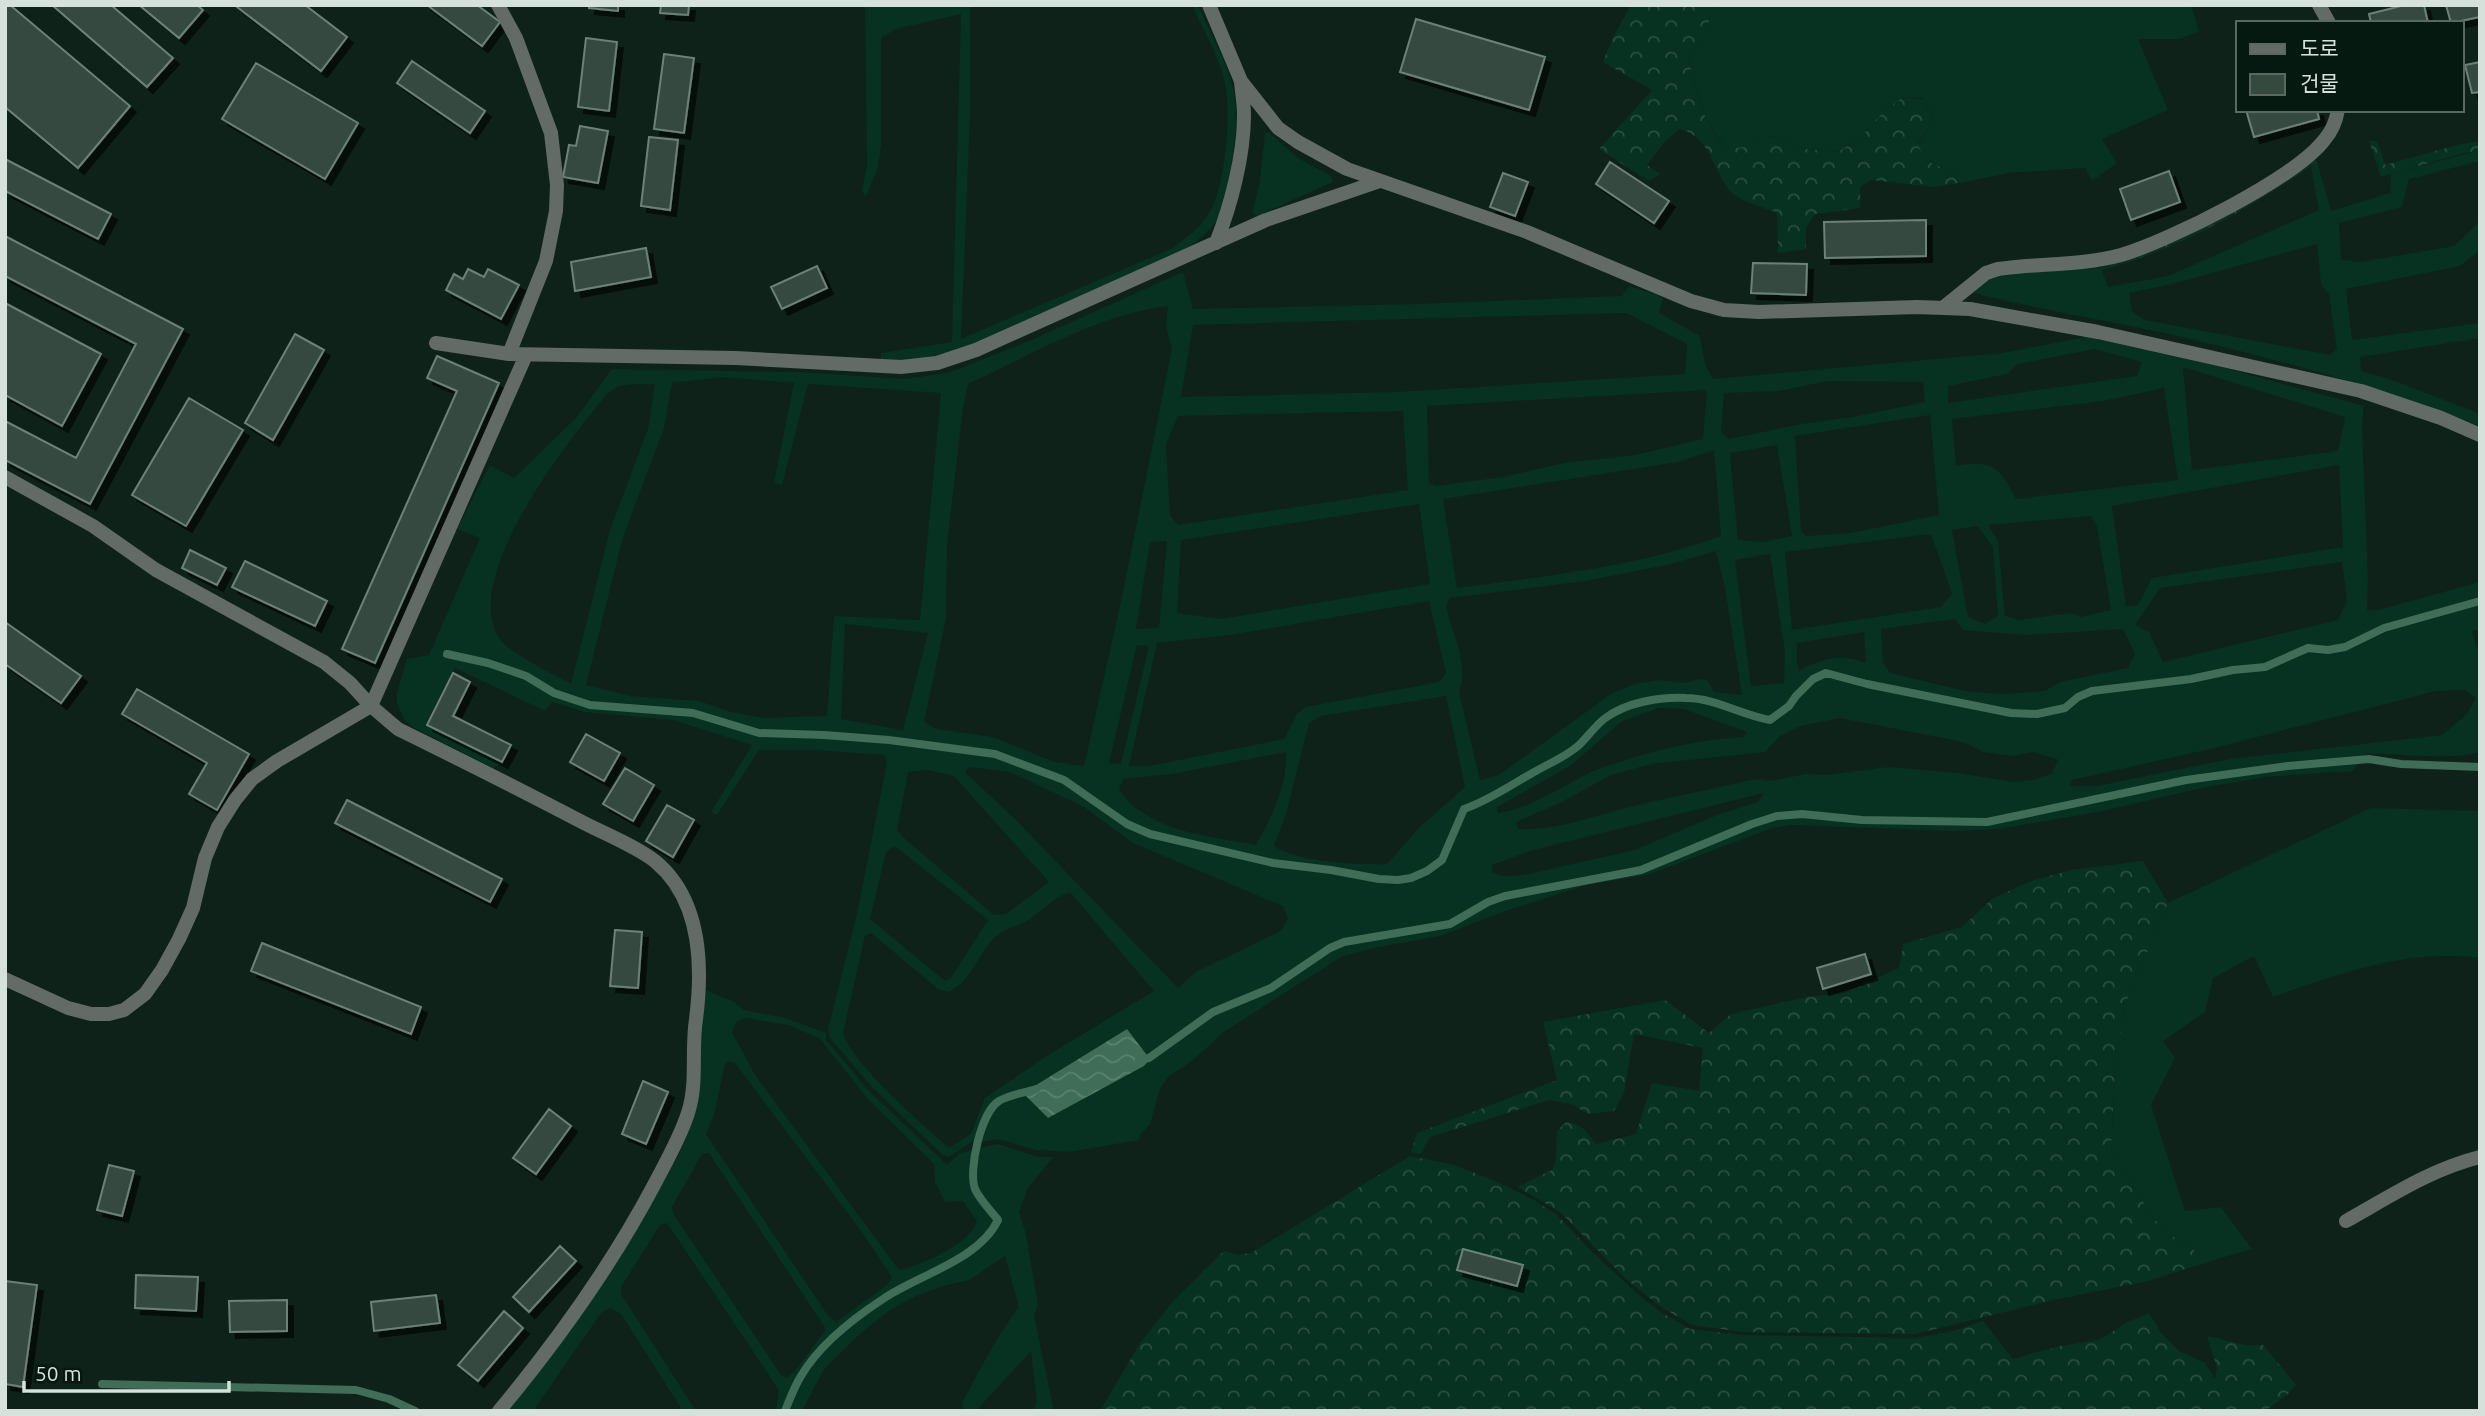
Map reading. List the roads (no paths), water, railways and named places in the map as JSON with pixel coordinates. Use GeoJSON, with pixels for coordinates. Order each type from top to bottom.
{"type":"FeatureCollection","features":[{"type":"Feature","properties":{"kind":"street"},"geometry":{"type":"LineString","coordinates":[[498,5],[516,38],[551,133],[557,185],[556,211],[546,261],[509,354]]}},
{"type":"Feature","properties":{"kind":"street"},"geometry":{"type":"LineString","coordinates":[[1209,5],[1241,81],[1259,107],[1288,135],[1347,169],[1527,232],[1691,301],[1724,310],[1759,312],[1944,307],[1970,309],[2098,332],[2361,391],[2441,418],[2480,435]]}},
{"type":"Feature","properties":{"kind":"street"},"geometry":{"type":"LineString","coordinates":[[2319,5],[2328,21]]}},
{"type":"Feature","properties":{"kind":"street"},"geometry":{"type":"LineString","coordinates":[[1216,243],[1226,219],[1241,147],[1244,115],[1241,81]]}},
{"type":"Feature","properties":{"kind":"street"},"geometry":{"type":"LineString","coordinates":[[1944,307],[1986,273],[1998,269],[2098,260],[2120,255],[2200,221],[2270,183],[2307,156],[2325,140],[2335,123],[2338,112]]}},
{"type":"Feature","properties":{"kind":"street"},"geometry":{"type":"LineString","coordinates":[[436,343],[526,355],[736,358],[877,367],[937,363],[976,351],[1266,220],[1380,181]]}},
{"type":"Feature","properties":{"kind":"street"},"geometry":{"type":"LineString","coordinates":[[5,979],[68,1008],[91,1014],[109,1014],[124,1010],[145,994],[179,939],[193,908],[209,848],[235,800],[252,779],[277,761],[371,706],[526,355]]}},
{"type":"Feature","properties":{"kind":"street"},"geometry":{"type":"LineString","coordinates":[[5,477],[93,526],[156,570],[324,662],[351,683],[371,706],[398,729],[656,862],[686,900],[693,923],[699,982],[692,1041],[696,1076],[688,1113],[634,1223],[602,1276],[499,1411]]}},
{"type":"Feature","properties":{"kind":"street"},"geometry":{"type":"LineString","coordinates":[[2346,1221],[2429,1175],[2480,1157]]}},
{"type":"Feature","properties":{"kind":"water"},"geometry":{"type":"Polygon","coordinates":[[[1127,1029],[1150,1059],[1144,1066],[1048,1118],[1025,1095],[1028,1090],[1127,1029]]]}},
{"type":"Feature","properties":{"kind":"waterway"},"geometry":{"type":"LineString","coordinates":[[447,654],[488,663],[526,676],[554,693],[590,705],[693,713],[759,733],[889,740],[995,754],[1064,780],[1127,824],[1150,834],[1273,863],[1398,880],[1427,871],[1442,860],[1464,809],[1568,753],[1613,713],[1643,702],[1665,698],[1697,699],[1770,720],[1789,706],[1813,679],[1826,673],[2011,713],[2037,714],[2065,708],[2078,697],[2092,691],[2265,667],[2308,648],[2328,650],[2345,647],[2384,628],[2480,601]]}},
{"type":"Feature","properties":{"kind":"waterway"},"geometry":{"type":"LineString","coordinates":[[1139,1060],[1149,1058],[1213,1012],[1271,988],[1330,948],[1344,942],[1450,924],[1488,902],[1505,896],[1641,870],[1777,816],[1802,814],[1862,820],[1987,822],[2186,780],[2288,766],[2369,759],[2401,764],[2480,767]]}},
{"type":"Feature","properties":{"kind":"waterway"},"geometry":{"type":"LineString","coordinates":[[785,1411],[796,1384],[817,1354],[838,1333],[883,1299],[946,1266],[977,1246],[989,1234],[998,1220],[977,1193],[973,1180],[975,1156],[982,1129],[999,1101],[1036,1089]]}},
{"type":"Feature","properties":{"kind":"waterway"},"geometry":{"type":"LineString","coordinates":[[102,1384],[356,1390],[389,1399],[415,1411]]}}]}
